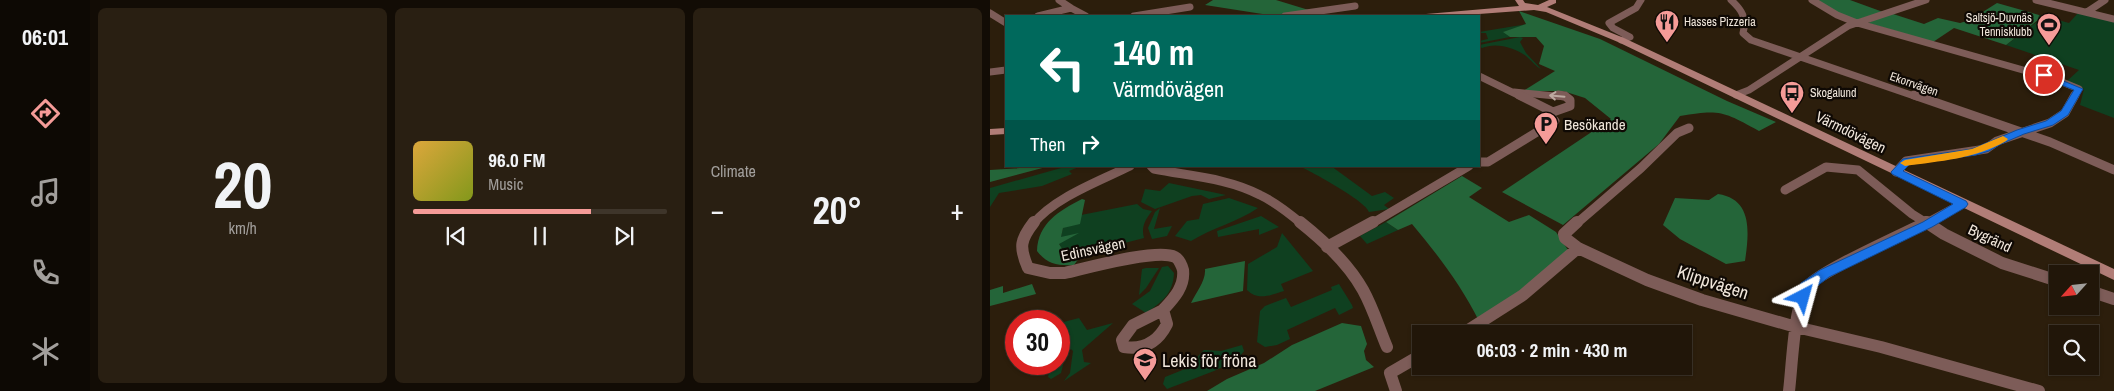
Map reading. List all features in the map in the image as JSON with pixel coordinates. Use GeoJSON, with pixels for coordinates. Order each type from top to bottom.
{"type":"FeatureCollection","features":[{"type":"Feature","properties":{"kind":"main road","name":"Värmdövägen"},"geometry":{"type":"LineString","coordinates":[[1518,0],[1522,5],[1548,10],[1621,40],[2114,275]]}},
{"type":"Feature","properties":{"kind":"main road"},"geometry":{"type":"LineString","coordinates":[[1481,11],[1518,0]]}},
{"type":"Feature","properties":{"kind":"main road","name":"Värmdövägen"},"geometry":{"type":"LineString","coordinates":[[1534,7],[1547,5],[1553,0],[1563,12],[1602,32]]}},
{"type":"Feature","properties":{"kind":"main road"},"geometry":{"type":"LineString","coordinates":[[1437,15],[1534,7]]}},
{"type":"Feature","properties":{"kind":"main road"},"geometry":{"type":"LineString","coordinates":[[990,132],[1005,131]]}},
{"type":"Feature","properties":{"kind":"street"},"geometry":{"type":"LineString","coordinates":[[1059,0],[1084,15]]}},
{"type":"Feature","properties":{"kind":"street"},"geometry":{"type":"LineString","coordinates":[[1621,40],[1630,37],[1613,28],[1609,23],[1636,8],[1641,0]]}},
{"type":"Feature","properties":{"kind":"street","name":"Ekorrvägen"},"geometry":{"type":"LineString","coordinates":[[1731,0],[1745,16],[1746,22],[1743,33],[1751,40],[2050,142],[2114,170]]}},
{"type":"Feature","properties":{"kind":"street"},"geometry":{"type":"LineString","coordinates":[[1812,0],[1837,15],[1857,22],[2059,80],[2079,89],[2065,113],[2050,123],[1997,141],[1986,149],[1906,161],[1896,172]]}},
{"type":"Feature","properties":{"kind":"street"},"geometry":{"type":"LineString","coordinates":[[1736,95],[1749,90],[1857,22],[1926,0]]}},
{"type":"Feature","properties":{"kind":"street"},"geometry":{"type":"LineString","coordinates":[[2036,0],[2114,19]]}},
{"type":"Feature","properties":{"kind":"street"},"geometry":{"type":"LineString","coordinates":[[2087,12],[2105,0]]}},
{"type":"Feature","properties":{"kind":"street"},"geometry":{"type":"LineString","coordinates":[[1290,15],[1354,3],[1358,14]]}},
{"type":"Feature","properties":{"kind":"street"},"geometry":{"type":"LineString","coordinates":[[1140,15],[1190,7]]}},
{"type":"Feature","properties":{"kind":"street"},"geometry":{"type":"LineString","coordinates":[[1042,15],[1071,8]]}},
{"type":"Feature","properties":{"kind":"street"},"geometry":{"type":"LineString","coordinates":[[990,13],[1005,22]]}},
{"type":"Feature","properties":{"kind":"street"},"geometry":{"type":"LineString","coordinates":[[990,72],[1005,70]]}},
{"type":"Feature","properties":{"kind":"street"},"geometry":{"type":"LineString","coordinates":[[1480,76],[1553,112],[1570,106],[1570,100],[1565,96],[1514,92]]}},
{"type":"Feature","properties":{"kind":"street"},"geometry":{"type":"LineString","coordinates":[[1480,162],[1488,162],[1555,121]]}},
{"type":"Feature","properties":{"kind":"street"},"geometry":{"type":"LineString","coordinates":[[1477,325],[1537,286],[1578,248],[1565,238],[1564,234],[1641,168],[1676,133],[1689,128]]}},
{"type":"Feature","properties":{"kind":"street","name":"Edinsvägen"},"geometry":{"type":"LineString","coordinates":[[1128,167],[1056,204],[1036,219],[1024,237],[1022,254],[1028,268],[1050,273],[1087,269],[1154,254],[1175,257],[1180,262],[1183,271],[1181,286],[1176,296],[1163,310]]}},
{"type":"Feature","properties":{"kind":"street"},"geometry":{"type":"LineString","coordinates":[[1152,167],[1154,169],[1226,184],[1261,195],[1298,220],[1327,247],[1364,289],[1387,348]]}},
{"type":"Feature","properties":{"kind":"street"},"geometry":{"type":"LineString","coordinates":[[1327,247],[1354,234],[1467,167]]}},
{"type":"Feature","properties":{"kind":"street","name":"Bygränd"},"geometry":{"type":"LineString","coordinates":[[1785,190],[1826,167],[1858,170],[1927,224],[1965,246],[2002,263],[2049,278]]}},
{"type":"Feature","properties":{"kind":"street"},"geometry":{"type":"LineString","coordinates":[[1789,391],[1799,307],[1806,287],[1845,263],[1927,224],[1962,204]]}},
{"type":"Feature","properties":{"kind":"street","name":"Klippvägen"},"geometry":{"type":"LineString","coordinates":[[1578,248],[1647,280],[1702,300],[1796,327],[2039,391]]}},
{"type":"Feature","properties":{"kind":"street"},"geometry":{"type":"LineString","coordinates":[[2099,295],[2114,299]]}},
{"type":"Feature","properties":{"kind":"street"},"geometry":{"type":"LineString","coordinates":[[1396,391],[1390,373],[1412,360]]}},
{"type":"Feature","properties":{"kind":"green space"},"geometry":{"type":"Polygon","coordinates":[[[1213,0],[1276,0],[1312,11],[1270,15],[1205,5],[1213,0]]]}},
{"type":"Feature","properties":{"kind":"green space"},"geometry":{"type":"Polygon","coordinates":[[[1818,0],[1850,0],[1883,12],[1856,20],[1837,13],[1818,0]]]}},
{"type":"Feature","properties":{"kind":"green space"},"geometry":{"type":"Polygon","coordinates":[[[1997,3],[2039,15],[2038,20],[2006,45],[1954,28],[1933,42],[1868,23],[1890,13],[1924,24],[1938,18],[1960,23],[1970,20],[1997,3]]]}},
{"type":"Feature","properties":{"kind":"green space"},"geometry":{"type":"Polygon","coordinates":[[[1519,11],[1600,39],[1727,101],[1776,122],[1759,131],[1722,114],[1705,113],[1680,116],[1659,144],[1563,225],[1502,192],[1611,119],[1585,98],[1563,91],[1523,91],[1555,71],[1539,64],[1544,46],[1536,37],[1510,37],[1503,32],[1526,24],[1519,11]]]}},
{"type":"Feature","properties":{"kind":"green space"},"geometry":{"type":"Polygon","coordinates":[[[2079,12],[2114,21],[2114,118],[2080,105],[2084,89],[2067,81],[2079,70],[2006,45],[2038,21],[2039,15],[2069,23],[2079,12]]]}},
{"type":"Feature","properties":{"kind":"green space"},"geometry":{"type":"Polygon","coordinates":[[[1527,24],[1504,32],[1510,37],[1480,43],[1480,41],[1488,39],[1486,33],[1480,32],[1527,24]]]}},
{"type":"Feature","properties":{"kind":"green space"},"geometry":{"type":"Polygon","coordinates":[[[1523,38],[1520,42],[1526,53],[1541,69],[1516,50],[1493,45],[1482,48],[1480,45],[1523,38]]]}},
{"type":"Feature","properties":{"kind":"green space"},"geometry":{"type":"Polygon","coordinates":[[[1035,167],[1046,167],[990,182],[990,170],[1035,167]]]}},
{"type":"Feature","properties":{"kind":"green space"},"geometry":{"type":"Polygon","coordinates":[[[1064,167],[1079,167],[1069,171],[1072,174],[1042,186],[999,193],[990,207],[990,188],[1064,167]]]}},
{"type":"Feature","properties":{"kind":"green space"},"geometry":{"type":"Polygon","coordinates":[[[1301,167],[1332,167],[1372,196],[1385,192],[1394,198],[1384,205],[1389,209],[1369,212],[1359,201],[1301,167]]]}},
{"type":"Feature","properties":{"kind":"green space"},"geometry":{"type":"Polygon","coordinates":[[[1462,176],[1482,188],[1469,197],[1509,222],[1529,215],[1556,232],[1568,250],[1557,264],[1479,321],[1465,295],[1412,224],[1398,230],[1386,222],[1462,176]]]}},
{"type":"Feature","properties":{"kind":"green space"},"geometry":{"type":"Polygon","coordinates":[[[1169,183],[1226,195],[1209,199],[1201,195],[1192,196],[1155,209],[1141,202],[1145,189],[1160,191],[1169,183]]]}},
{"type":"Feature","properties":{"kind":"green space"},"geometry":{"type":"Polygon","coordinates":[[[1718,194],[1729,197],[1738,203],[1743,210],[1747,229],[1745,261],[1726,264],[1680,239],[1663,225],[1675,198],[1709,200],[1718,194]]]}},
{"type":"Feature","properties":{"kind":"green space"},"geometry":{"type":"Polygon","coordinates":[[[1229,198],[1258,208],[1191,241],[1175,236],[1187,221],[1199,219],[1203,204],[1229,198]]]}},
{"type":"Feature","properties":{"kind":"green space"},"geometry":{"type":"Polygon","coordinates":[[[1082,199],[1085,200],[1080,224],[1063,228],[1061,237],[1079,233],[1059,244],[1063,250],[1082,254],[1074,265],[1058,264],[1045,259],[1037,251],[1041,233],[1058,213],[1082,199]]]}},
{"type":"Feature","properties":{"kind":"green space"},"geometry":{"type":"Polygon","coordinates":[[[1137,204],[1143,209],[1152,211],[1144,224],[1144,238],[1082,254],[1063,250],[1059,244],[1063,228],[1081,215],[1137,204]]]}},
{"type":"Feature","properties":{"kind":"green space"},"geometry":{"type":"Polygon","coordinates":[[[1160,208],[1154,229],[1172,226],[1167,236],[1152,239],[1148,228],[1155,212],[1160,208]]]}},
{"type":"Feature","properties":{"kind":"green space"},"geometry":{"type":"Polygon","coordinates":[[[1261,216],[1279,227],[1259,235],[1259,229],[1218,237],[1217,231],[1261,216]]]}},
{"type":"Feature","properties":{"kind":"green space"},"geometry":{"type":"Polygon","coordinates":[[[1386,222],[1398,230],[1367,244],[1360,236],[1386,222]]]}},
{"type":"Feature","properties":{"kind":"green space"},"geometry":{"type":"Polygon","coordinates":[[[1282,233],[1313,271],[1281,284],[1284,291],[1265,296],[1251,293],[1247,290],[1248,264],[1277,247],[1282,233]]]}},
{"type":"Feature","properties":{"kind":"green space"},"geometry":{"type":"Polygon","coordinates":[[[1245,261],[1243,291],[1191,303],[1202,282],[1205,269],[1245,261]]]}},
{"type":"Feature","properties":{"kind":"green space"},"geometry":{"type":"Polygon","coordinates":[[[1168,266],[1174,273],[1171,287],[1166,297],[1146,313],[1132,304],[1150,291],[1162,267],[1168,266]]]}},
{"type":"Feature","properties":{"kind":"green space"},"geometry":{"type":"Polygon","coordinates":[[[1159,268],[1139,295],[1142,269],[1159,268]]]}},
{"type":"Feature","properties":{"kind":"green space"},"geometry":{"type":"Polygon","coordinates":[[[1032,284],[1036,294],[990,306],[990,290],[1003,286],[1003,293],[1032,284]]]}},
{"type":"Feature","properties":{"kind":"green space"},"geometry":{"type":"Polygon","coordinates":[[[1339,284],[1353,308],[1339,315],[1335,308],[1287,330],[1290,339],[1277,345],[1265,347],[1257,342],[1260,311],[1265,306],[1286,298],[1291,307],[1332,290],[1331,287],[1339,284]]]}},
{"type":"Feature","properties":{"kind":"green space"},"geometry":{"type":"Polygon","coordinates":[[[1079,318],[1087,330],[1113,323],[1082,350],[1084,362],[1091,363],[1064,381],[1070,375],[1073,351],[1070,350],[1070,320],[1079,318]]]}},
{"type":"Feature","properties":{"kind":"green space"},"geometry":{"type":"Polygon","coordinates":[[[1342,323],[1361,326],[1367,344],[1364,351],[1366,360],[1374,367],[1315,391],[1207,391],[1227,379],[1264,363],[1292,345],[1342,323]]]}},
{"type":"Feature","properties":{"kind":"green space"},"geometry":{"type":"Polygon","coordinates":[[[1242,345],[1244,351],[1237,360],[1167,389],[1163,384],[1165,377],[1195,365],[1197,357],[1204,350],[1221,351],[1242,345]]]}},
{"type":"Feature","properties":{"kind":"green space"},"geometry":{"type":"Polygon","coordinates":[[[1048,375],[1058,375],[1051,379],[1048,375]]]}},
{"type":"Feature","properties":{"kind":"slow traffic"},"geometry":{"type":"LineString","coordinates":[[1905,163],[1906,161],[1986,149],[2003,139]]}},
{"type":"Feature","properties":{"kind":"place","name":"Hasses Pizzeria"},"geometry":{"type":"Point","coordinates":[1667,43]}},
{"type":"Feature","properties":{"kind":"place","name":"Saltsjö-Duvnäs Tennisklubb"},"geometry":{"type":"Point","coordinates":[2049,46]}},
{"type":"Feature","properties":{"kind":"place","name":"Skogalund"},"geometry":{"type":"Point","coordinates":[1792,114]}},
{"type":"Feature","properties":{"kind":"place","name":"Besökande"},"geometry":{"type":"Point","coordinates":[1546,145]}},
{"type":"Feature","properties":{"kind":"place","name":"Lekis för fröna"},"geometry":{"type":"Point","coordinates":[1145,381]}},
{"type":"Feature","properties":{"kind":"route"},"geometry":{"type":"LineString","coordinates":[[1803,297],[1806,287],[1824,274],[1927,224],[1962,204],[1896,172],[1906,161],[1986,149],[1997,141],[2050,123],[2065,113],[2079,89],[2044,75]]}}]}
